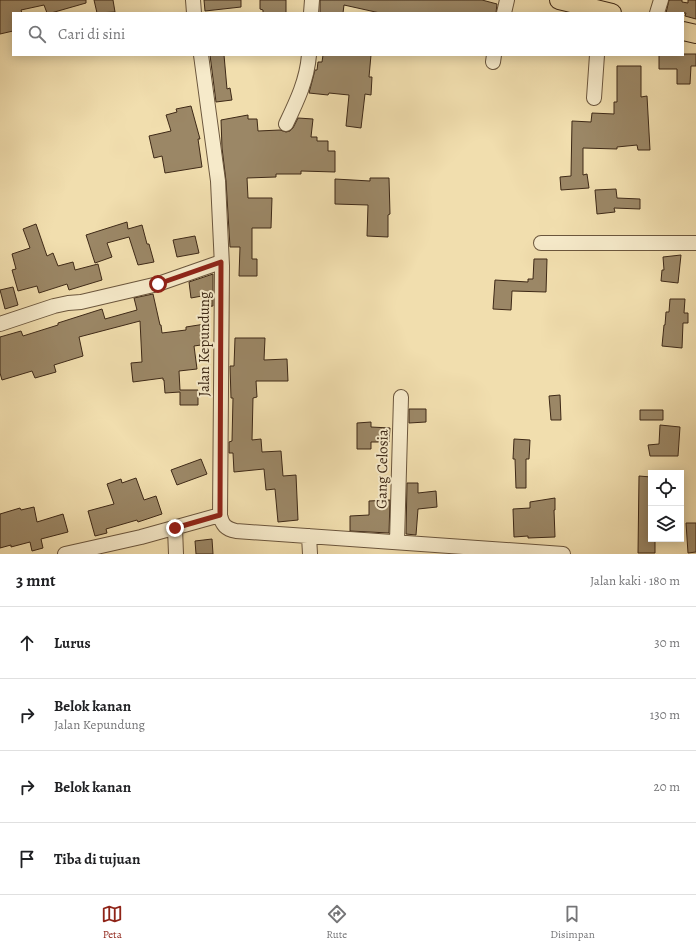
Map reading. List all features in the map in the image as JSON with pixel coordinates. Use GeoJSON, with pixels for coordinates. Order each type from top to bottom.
{"type":"FeatureCollection","features":[{"type":"Feature","properties":{"kind":"main road"},"geometry":{"type":"LineString","coordinates":[[559,0],[604,12]]}},
{"type":"Feature","properties":{"kind":"main road"},"geometry":{"type":"LineString","coordinates":[[684,31],[696,34]]}},
{"type":"Feature","properties":{"kind":"street"},"geometry":{"type":"LineString","coordinates":[[192,0],[194,12]]}},
{"type":"Feature","properties":{"kind":"street"},"geometry":{"type":"LineString","coordinates":[[311,12],[312,0]]}},
{"type":"Feature","properties":{"kind":"street"},"geometry":{"type":"LineString","coordinates":[[504,12],[507,0]]}},
{"type":"Feature","properties":{"kind":"street"},"geometry":{"type":"LineString","coordinates":[[657,12],[661,0]]}},
{"type":"Feature","properties":{"kind":"street","name":"Jalan Kepundung"},"geometry":{"type":"LineString","coordinates":[[201,56],[218,181],[221,262],[220,515]]}},
{"type":"Feature","properties":{"kind":"street"},"geometry":{"type":"LineString","coordinates":[[286,124],[304,84],[308,70],[309,56]]}},
{"type":"Feature","properties":{"kind":"street"},"geometry":{"type":"LineString","coordinates":[[594,98],[597,56]]}},
{"type":"Feature","properties":{"kind":"street"},"geometry":{"type":"LineString","coordinates":[[541,243],[696,243]]}},
{"type":"Feature","properties":{"kind":"street"},"geometry":{"type":"LineString","coordinates":[[0,324],[54,306],[81,302],[158,284],[221,262]]}},
{"type":"Feature","properties":{"kind":"street","name":"Gang Celosia"},"geometry":{"type":"LineString","coordinates":[[397,542],[401,397]]}},
{"type":"Feature","properties":{"kind":"street"},"geometry":{"type":"LineString","coordinates":[[65,554],[141,537],[220,515],[224,526],[236,531],[563,554]]}},
{"type":"Feature","properties":{"kind":"street"},"geometry":{"type":"LineString","coordinates":[[175,528],[176,554]]}},
{"type":"Feature","properties":{"kind":"street"},"geometry":{"type":"LineString","coordinates":[[310,536],[310,554]]}},
{"type":"Feature","properties":{"kind":"building"},"geometry":{"type":"Polygon","coordinates":[[[0,0],[86,0],[86,3],[54,12],[47,12],[44,5],[21,10],[22,12],[12,12],[12,31],[0,34],[0,0]]]}},
{"type":"Feature","properties":{"kind":"building"},"geometry":{"type":"Polygon","coordinates":[[[94,0],[113,0],[115,12],[97,12],[94,0]]]}},
{"type":"Feature","properties":{"kind":"building"},"geometry":{"type":"Polygon","coordinates":[[[204,0],[241,0],[241,7],[205,11],[204,0]]]}},
{"type":"Feature","properties":{"kind":"building"},"geometry":{"type":"Polygon","coordinates":[[[260,0],[286,0],[286,12],[263,12],[263,10],[260,9],[260,0]]]}},
{"type":"Feature","properties":{"kind":"building"},"geometry":{"type":"Polygon","coordinates":[[[320,0],[482,0],[497,4],[496,12],[376,12],[344,5],[343,12],[320,12],[320,0]]]}},
{"type":"Feature","properties":{"kind":"building"},"geometry":{"type":"Polygon","coordinates":[[[669,0],[682,0],[682,2],[688,3],[688,0],[696,0],[696,19],[685,16],[686,13],[684,12],[666,12],[669,0]]]}},
{"type":"Feature","properties":{"kind":"building"},"geometry":{"type":"Polygon","coordinates":[[[684,54],[696,54],[696,66],[691,66],[690,84],[677,84],[677,69],[659,69],[659,56],[684,56],[684,54]]]}},
{"type":"Feature","properties":{"kind":"building"},"geometry":{"type":"Polygon","coordinates":[[[210,56],[224,56],[227,89],[230,88],[232,100],[216,102],[210,56]]]}},
{"type":"Feature","properties":{"kind":"building"},"geometry":{"type":"Polygon","coordinates":[[[323,56],[371,56],[369,77],[372,77],[371,95],[365,94],[361,128],[346,126],[349,95],[309,93],[315,70],[317,70],[318,62],[322,62],[323,56]]]}},
{"type":"Feature","properties":{"kind":"building"},"geometry":{"type":"Polygon","coordinates":[[[617,66],[641,66],[641,97],[647,96],[650,150],[638,150],[637,145],[617,147],[617,149],[583,148],[583,175],[587,174],[589,188],[561,190],[560,177],[571,176],[572,121],[591,122],[592,113],[614,114],[614,102],[617,102],[617,66]]]}},
{"type":"Feature","properties":{"kind":"building"},"geometry":{"type":"Polygon","coordinates":[[[191,106],[200,139],[198,139],[202,167],[165,173],[162,156],[154,158],[149,136],[171,131],[166,115],[177,112],[176,109],[191,106]]]}},
{"type":"Feature","properties":{"kind":"building"},"geometry":{"type":"Polygon","coordinates":[[[248,115],[248,119],[257,119],[258,131],[280,130],[286,132],[293,128],[298,118],[313,119],[311,137],[317,137],[317,141],[328,141],[328,151],[335,151],[335,172],[301,171],[301,174],[276,174],[276,177],[247,178],[248,198],[272,198],[271,228],[252,228],[252,259],[257,259],[257,276],[239,276],[240,247],[230,247],[221,120],[248,115]]]}},
{"type":"Feature","properties":{"kind":"building"},"geometry":{"type":"Polygon","coordinates":[[[370,178],[389,178],[390,214],[388,215],[388,237],[367,236],[368,205],[335,204],[335,179],[370,181],[370,178]]]}},
{"type":"Feature","properties":{"kind":"building"},"geometry":{"type":"Polygon","coordinates":[[[616,189],[617,198],[640,199],[640,209],[614,208],[615,212],[597,214],[595,190],[616,189]]]}},
{"type":"Feature","properties":{"kind":"building"},"geometry":{"type":"Polygon","coordinates":[[[127,222],[128,229],[142,225],[154,262],[138,265],[129,237],[107,243],[112,257],[95,263],[86,235],[127,222]]]}},
{"type":"Feature","properties":{"kind":"building"},"geometry":{"type":"Polygon","coordinates":[[[36,224],[47,256],[53,253],[58,266],[73,262],[75,270],[98,264],[102,280],[69,290],[67,284],[39,293],[37,286],[18,291],[12,270],[16,269],[12,254],[30,248],[23,229],[36,224]]]}},
{"type":"Feature","properties":{"kind":"building"},"geometry":{"type":"Polygon","coordinates":[[[195,236],[199,253],[177,257],[173,240],[195,236]]]}},
{"type":"Feature","properties":{"kind":"building"},"geometry":{"type":"Polygon","coordinates":[[[681,255],[678,283],[661,281],[662,270],[664,270],[663,257],[681,255]]]}},
{"type":"Feature","properties":{"kind":"building"},"geometry":{"type":"Polygon","coordinates":[[[534,259],[547,259],[546,292],[512,291],[511,310],[493,309],[495,280],[528,282],[528,279],[533,279],[534,259]]]}},
{"type":"Feature","properties":{"kind":"building"},"geometry":{"type":"Polygon","coordinates":[[[213,274],[213,306],[203,307],[202,296],[191,298],[189,282],[213,274]]]}},
{"type":"Feature","properties":{"kind":"building"},"geometry":{"type":"Polygon","coordinates":[[[13,287],[18,305],[5,309],[0,290],[13,287]]]}},
{"type":"Feature","properties":{"kind":"building"},"geometry":{"type":"Polygon","coordinates":[[[153,294],[162,333],[186,330],[186,327],[205,324],[208,344],[194,346],[197,369],[179,371],[180,390],[198,390],[198,405],[180,405],[180,392],[165,393],[163,378],[133,382],[131,363],[142,362],[140,321],[79,337],[83,356],[54,365],[56,372],[35,378],[32,371],[2,380],[0,373],[0,337],[21,331],[23,336],[102,309],[105,319],[137,310],[134,298],[153,294]]]}},
{"type":"Feature","properties":{"kind":"building"},"geometry":{"type":"Polygon","coordinates":[[[670,299],[685,299],[684,313],[688,313],[688,323],[683,323],[682,348],[662,346],[666,312],[669,312],[670,299]]]}},
{"type":"Feature","properties":{"kind":"building"},"geometry":{"type":"Polygon","coordinates":[[[235,338],[265,338],[264,360],[287,359],[288,381],[256,381],[257,397],[253,398],[252,440],[261,439],[262,452],[281,451],[283,476],[296,475],[298,520],[278,522],[275,489],[266,490],[264,469],[234,472],[233,453],[229,453],[229,442],[232,441],[233,398],[231,398],[230,366],[234,366],[235,338]]]}},
{"type":"Feature","properties":{"kind":"building"},"geometry":{"type":"Polygon","coordinates":[[[560,395],[561,420],[551,420],[549,396],[560,395]]]}},
{"type":"Feature","properties":{"kind":"building"},"geometry":{"type":"Polygon","coordinates":[[[409,409],[426,409],[426,422],[409,423],[409,409]]]}},
{"type":"Feature","properties":{"kind":"building"},"geometry":{"type":"Polygon","coordinates":[[[640,410],[663,410],[663,420],[640,420],[640,410]]]}},
{"type":"Feature","properties":{"kind":"building"},"geometry":{"type":"Polygon","coordinates":[[[371,422],[371,427],[390,428],[389,442],[371,442],[371,449],[357,449],[357,423],[371,422]]]}},
{"type":"Feature","properties":{"kind":"building"},"geometry":{"type":"Polygon","coordinates":[[[660,425],[680,427],[678,456],[650,456],[648,445],[659,444],[660,425]]]}},
{"type":"Feature","properties":{"kind":"building"},"geometry":{"type":"Polygon","coordinates":[[[514,439],[530,440],[529,459],[526,459],[526,488],[516,488],[515,459],[513,459],[514,439]]]}},
{"type":"Feature","properties":{"kind":"building"},"geometry":{"type":"Polygon","coordinates":[[[201,459],[207,474],[177,485],[171,470],[201,459]]]}},
{"type":"Feature","properties":{"kind":"building"},"geometry":{"type":"Polygon","coordinates":[[[639,476],[648,477],[648,542],[655,542],[655,553],[638,553],[639,476]]]}},
{"type":"Feature","properties":{"kind":"building"},"geometry":{"type":"Polygon","coordinates":[[[136,478],[144,500],[156,496],[162,514],[138,522],[137,520],[106,529],[107,533],[95,536],[88,511],[114,504],[107,484],[121,479],[122,483],[136,478]]]}},
{"type":"Feature","properties":{"kind":"building"},"geometry":{"type":"Polygon","coordinates":[[[407,483],[418,483],[418,493],[436,491],[437,507],[418,509],[416,535],[406,534],[407,483]]]}},
{"type":"Feature","properties":{"kind":"building"},"geometry":{"type":"Polygon","coordinates":[[[555,498],[555,537],[514,537],[513,509],[530,508],[530,502],[555,498]]]}},
{"type":"Feature","properties":{"kind":"building"},"geometry":{"type":"Polygon","coordinates":[[[390,500],[389,533],[350,531],[350,516],[369,515],[369,501],[390,500]]]}},
{"type":"Feature","properties":{"kind":"building"},"geometry":{"type":"Polygon","coordinates":[[[34,507],[37,522],[63,514],[68,532],[41,539],[43,548],[32,551],[30,542],[0,548],[0,514],[20,508],[21,510],[34,507]]]}},
{"type":"Feature","properties":{"kind":"building"},"geometry":{"type":"Polygon","coordinates":[[[686,523],[696,523],[696,552],[688,553],[686,523]]]}},
{"type":"Feature","properties":{"kind":"building"},"geometry":{"type":"Polygon","coordinates":[[[212,539],[213,554],[196,554],[195,541],[212,539]]]}},
{"type":"Feature","properties":{"kind":"route"},"geometry":{"type":"LineString","coordinates":[[158,284],[221,262],[220,515],[175,528]]}}]}
